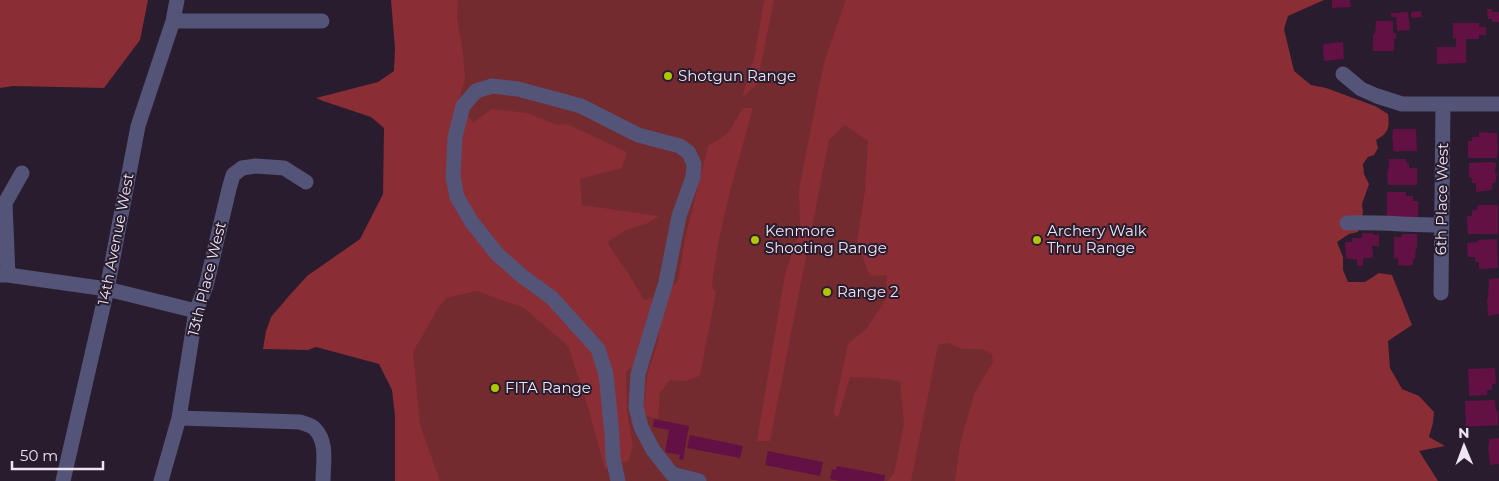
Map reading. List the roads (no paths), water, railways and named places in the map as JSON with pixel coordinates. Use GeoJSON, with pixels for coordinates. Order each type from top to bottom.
{"type":"FeatureCollection","features":[{"type":"Feature","properties":{"kind":"street","name":"14th Avenue West"},"geometry":{"type":"LineString","coordinates":[[63,481],[107,288],[138,126],[173,21],[177,0]]}},
{"type":"Feature","properties":{"kind":"street"},"geometry":{"type":"LineString","coordinates":[[173,21],[322,20]]}},
{"type":"Feature","properties":{"kind":"street"},"geometry":{"type":"LineString","coordinates":[[1343,74],[1361,89],[1402,104],[1499,104]]}},
{"type":"Feature","properties":{"kind":"street"},"geometry":{"type":"LineString","coordinates":[[618,481],[613,458],[606,374],[598,349],[552,298],[522,276],[498,254],[471,221],[457,197],[453,177],[455,137],[463,106],[476,91],[492,86],[518,89],[581,106],[638,135],[680,146],[689,153],[694,164],[693,177],[680,216],[666,282],[638,374],[636,407],[641,427],[653,450],[672,474],[699,481]]}},
{"type":"Feature","properties":{"kind":"street","name":"6th Place West"},"geometry":{"type":"LineString","coordinates":[[1441,294],[1443,104]]}},
{"type":"Feature","properties":{"kind":"street","name":"13th Place West"},"geometry":{"type":"LineString","coordinates":[[161,481],[179,418],[196,311],[206,286],[233,176],[242,168],[256,166],[284,168],[306,182]]}},
{"type":"Feature","properties":{"kind":"street"},"geometry":{"type":"LineString","coordinates":[[22,173],[5,203],[4,275],[107,288],[196,311]]}},
{"type":"Feature","properties":{"kind":"street"},"geometry":{"type":"LineString","coordinates":[[1347,223],[1386,222],[1396,225],[1442,225]]}},
{"type":"Feature","properties":{"kind":"street"},"geometry":{"type":"LineString","coordinates":[[179,418],[300,422],[315,428],[321,438],[324,450],[323,481]]}},
{"type":"Feature","properties":{"kind":"place","name":"Shotgun Range"},"geometry":{"type":"Point","coordinates":[668,76]}},
{"type":"Feature","properties":{"kind":"place","name":"Kenmore Shooting Range"},"geometry":{"type":"Point","coordinates":[755,240]}},
{"type":"Feature","properties":{"kind":"place","name":"Archery Walk Thru Range"},"geometry":{"type":"Point","coordinates":[1037,240]}},
{"type":"Feature","properties":{"kind":"place","name":"Range 2"},"geometry":{"type":"Point","coordinates":[827,292]}},
{"type":"Feature","properties":{"kind":"place","name":"FITA Range"},"geometry":{"type":"Point","coordinates":[495,388]}}]}
